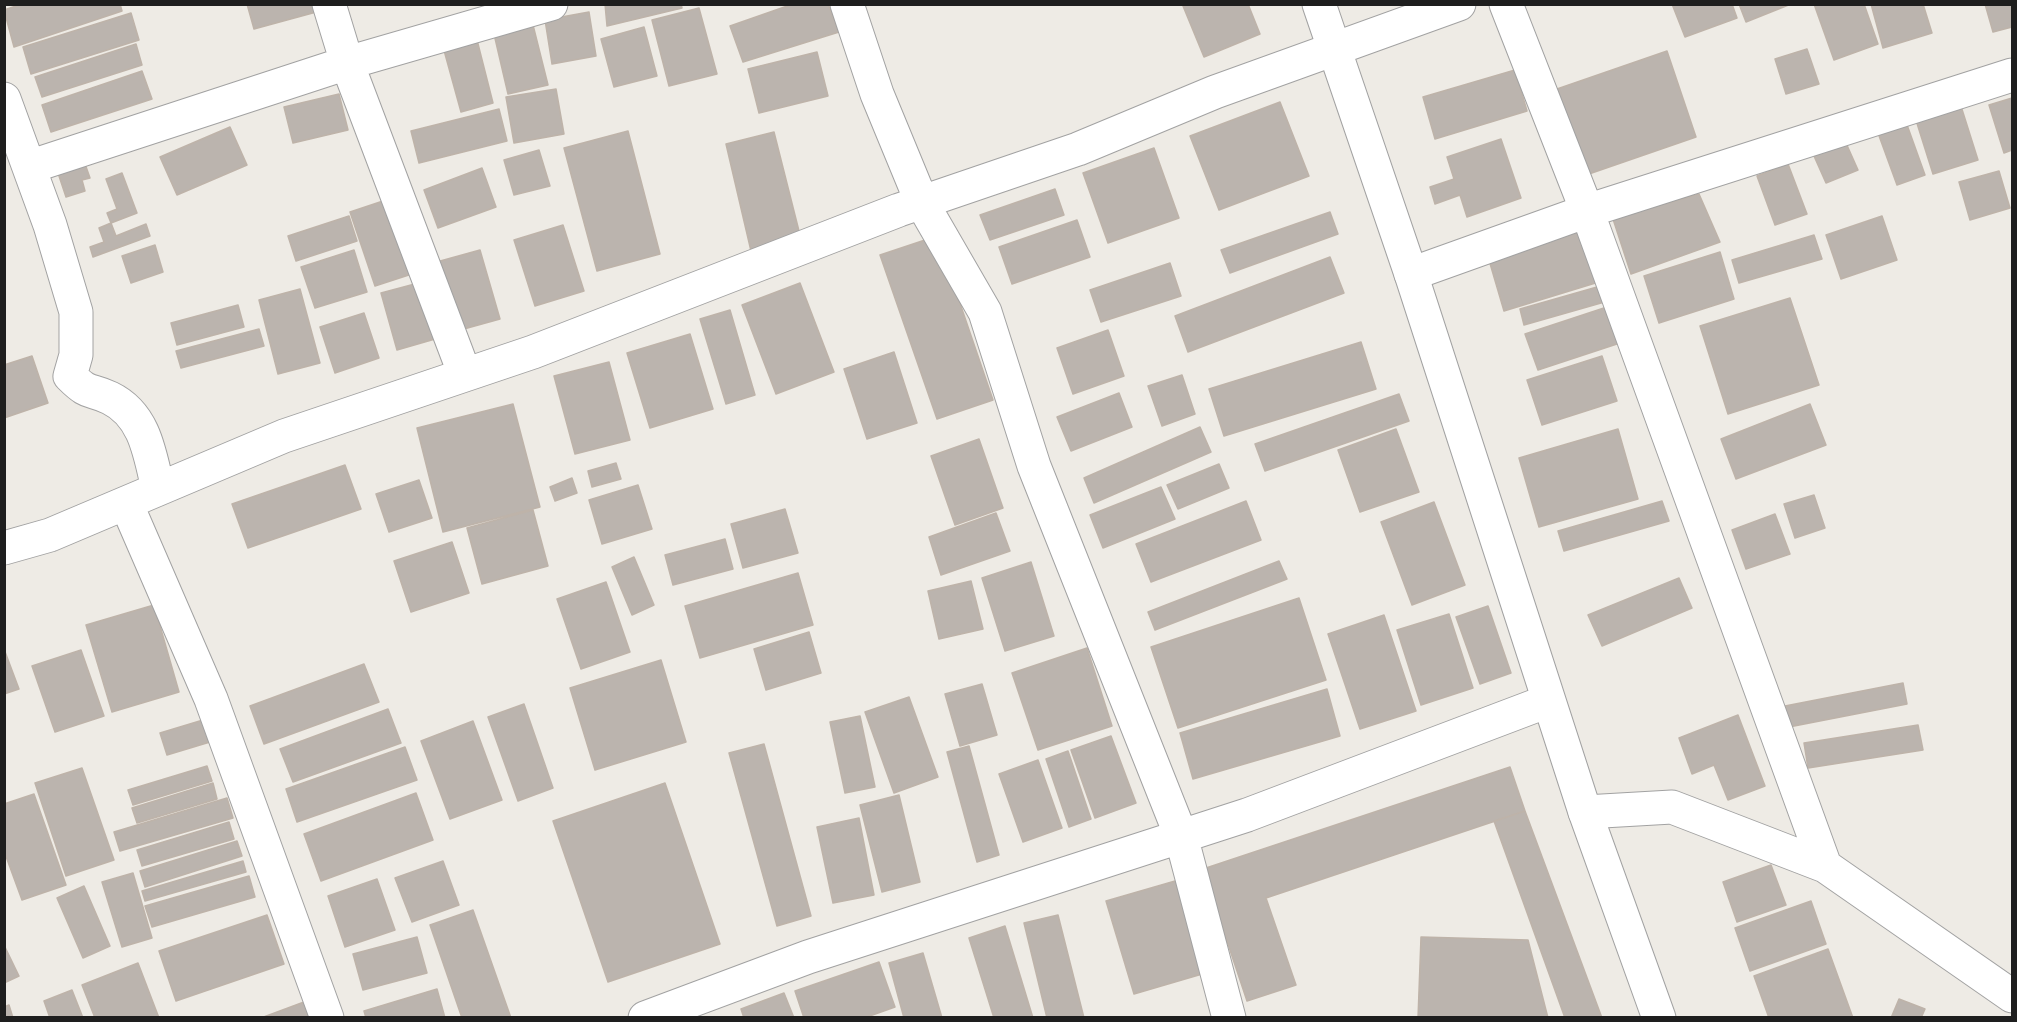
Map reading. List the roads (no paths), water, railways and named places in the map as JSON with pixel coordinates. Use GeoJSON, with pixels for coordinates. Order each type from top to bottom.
{"type":"FeatureCollection","features":[{"type":"Feature","properties":{"kind":"street"},"geometry":{"type":"LineString","coordinates":[[329,4],[347,63],[465,375]]}},
{"type":"Feature","properties":{"kind":"street"},"geometry":{"type":"LineString","coordinates":[[29,166],[347,63],[551,4]]}},
{"type":"Feature","properties":{"kind":"street"},"geometry":{"type":"LineString","coordinates":[[847,4],[877,94],[922,203],[985,312],[1034,466],[1181,836],[1229,1017]]}},
{"type":"Feature","properties":{"kind":"street"},"geometry":{"type":"LineString","coordinates":[[1319,4],[1411,274],[1585,812],[1659,1017]]}},
{"type":"Feature","properties":{"kind":"street"},"geometry":{"type":"LineString","coordinates":[[4,548],[50,535],[284,436],[533,352],[922,203],[1078,149],[1215,92],[1459,4]]}},
{"type":"Feature","properties":{"kind":"street"},"geometry":{"type":"LineString","coordinates":[[1506,4],[1587,211],[1825,866]]}},
{"type":"Feature","properties":{"kind":"street"},"geometry":{"type":"LineString","coordinates":[[1411,274],[1587,211],[2013,75]]}},
{"type":"Feature","properties":{"kind":"street"},"geometry":{"type":"LineString","coordinates":[[4,99],[50,225],[75,312],[75,354],[70,376],[85,392],[108,397],[132,412],[148,445],[158,489]]}},
{"type":"Feature","properties":{"kind":"street"},"geometry":{"type":"LineString","coordinates":[[126,503],[211,699],[327,1017]]}},
{"type":"Feature","properties":{"kind":"street"},"geometry":{"type":"LineString","coordinates":[[645,1017],[808,957],[1248,814],[1548,701]]}},
{"type":"Feature","properties":{"kind":"street"},"geometry":{"type":"LineString","coordinates":[[1585,812],[1672,807],[1825,866],[2013,996]]}}]}
